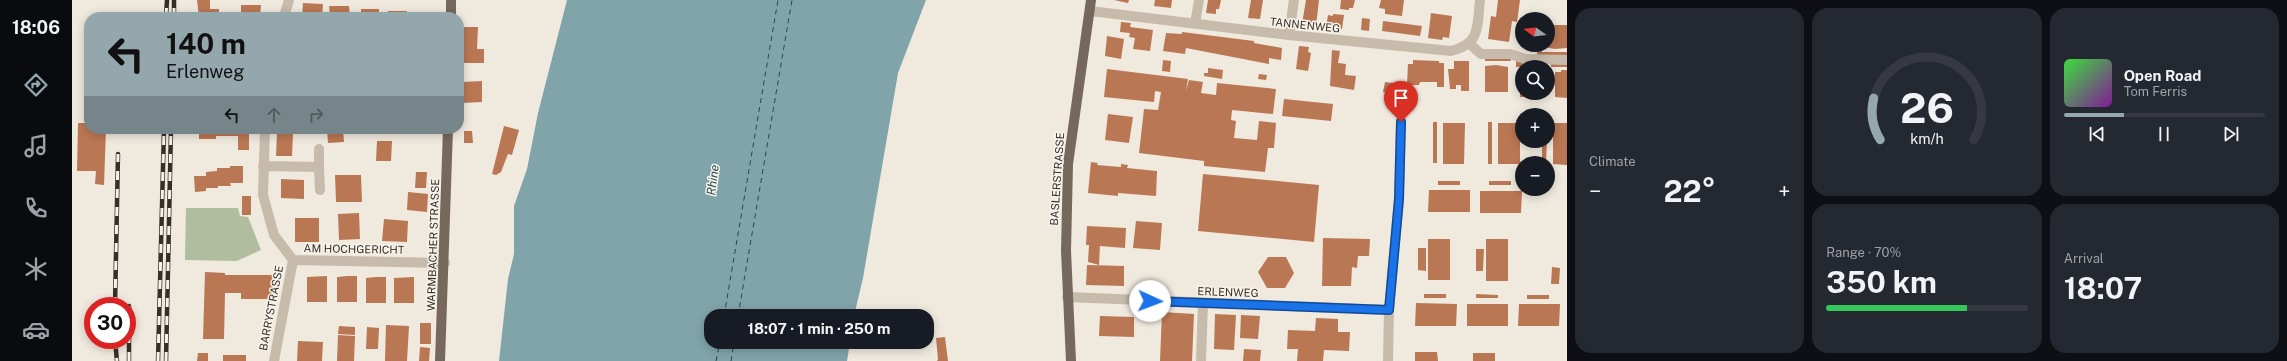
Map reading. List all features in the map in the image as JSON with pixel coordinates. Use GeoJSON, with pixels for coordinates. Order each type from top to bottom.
{"type":"FeatureCollection","features":[{"type":"Feature","properties":{"kind":"main road"},"geometry":{"type":"LineString","coordinates":[[451,12],[452,0]]}},
{"type":"Feature","properties":{"kind":"main road","name":"BASLERSTRASSE"},"geometry":{"type":"LineString","coordinates":[[1070,361],[1066,236],[1068,164],[1091,0]]}},
{"type":"Feature","properties":{"kind":"main road","name":"WARMBACHER STRASSE"},"geometry":{"type":"LineString","coordinates":[[440,361],[448,134]]}},
{"type":"Feature","properties":{"kind":"street"},"geometry":{"type":"LineString","coordinates":[[285,12],[289,0]]}},
{"type":"Feature","properties":{"kind":"street"},"geometry":{"type":"LineString","coordinates":[[1195,24],[1199,0]]}},
{"type":"Feature","properties":{"kind":"street"},"geometry":{"type":"LineString","coordinates":[[1289,35],[1294,0]]}},
{"type":"Feature","properties":{"kind":"street"},"geometry":{"type":"LineString","coordinates":[[1480,0],[1476,34],[1470,44],[1481,54],[1510,54],[1525,59],[1567,60]]}},
{"type":"Feature","properties":{"kind":"street","name":"TANNENWEG"},"geometry":{"type":"LineString","coordinates":[[1090,11],[1289,35],[1451,51],[1464,48],[1470,44]]}},
{"type":"Feature","properties":{"kind":"street"},"geometry":{"type":"LineString","coordinates":[[1388,361],[1389,310],[1399,199],[1401,122]]}},
{"type":"Feature","properties":{"kind":"street","name":"AM HOCHGERICHT"},"geometry":{"type":"LineString","coordinates":[[265,134],[263,166],[264,195],[274,235],[293,260],[444,263]]}},
{"type":"Feature","properties":{"kind":"street"},"geometry":{"type":"LineString","coordinates":[[319,148],[320,190]]}},
{"type":"Feature","properties":{"kind":"street"},"geometry":{"type":"LineString","coordinates":[[263,166],[319,167]]}},
{"type":"Feature","properties":{"kind":"street","name":"BARRYSTRASSE"},"geometry":{"type":"LineString","coordinates":[[274,361],[293,260]]}},
{"type":"Feature","properties":{"kind":"street","name":"ERLENWEG"},"geometry":{"type":"LineString","coordinates":[[1067,297],[1389,310]]}},
{"type":"Feature","properties":{"kind":"street"},"geometry":{"type":"LineString","coordinates":[[1201,361],[1203,303]]}},
{"type":"Feature","properties":{"kind":"green space"},"geometry":{"type":"Polygon","coordinates":[[[186,208],[238,208],[240,216],[248,217],[261,250],[237,261],[185,260],[186,208]]]}},
{"type":"Feature","properties":{"kind":"water","name":"Rhine"},"geometry":{"type":"Polygon","coordinates":[[[567,0],[926,0],[898,73],[863,278],[856,309],[704,309],[704,349],[849,349],[847,361],[499,361],[508,279],[514,254],[514,206],[527,169],[538,113],[567,0]]]}},
{"type":"Feature","properties":{"kind":"building"},"geometry":{"type":"Polygon","coordinates":[[[197,0],[210,0],[210,9],[219,9],[219,12],[198,12],[197,0]]]}},
{"type":"Feature","properties":{"kind":"building"},"geometry":{"type":"Polygon","coordinates":[[[1114,0],[1129,0],[1128,3],[1114,0]]]}},
{"type":"Feature","properties":{"kind":"building"},"geometry":{"type":"Polygon","coordinates":[[[1155,0],[1172,0],[1171,8],[1154,6],[1155,0]]]}},
{"type":"Feature","properties":{"kind":"building"},"geometry":{"type":"Polygon","coordinates":[[[1208,0],[1221,0],[1219,9],[1216,9],[1216,14],[1206,13],[1208,0]]]}},
{"type":"Feature","properties":{"kind":"building"},"geometry":{"type":"Polygon","coordinates":[[[1251,0],[1263,0],[1260,19],[1248,18],[1251,0]]]}},
{"type":"Feature","properties":{"kind":"building"},"geometry":{"type":"Polygon","coordinates":[[[1306,0],[1319,0],[1316,26],[1302,24],[1306,0]]]}},
{"type":"Feature","properties":{"kind":"building"},"geometry":{"type":"Polygon","coordinates":[[[1341,0],[1355,0],[1353,8],[1349,8],[1349,10],[1340,9],[1341,0]]]}},
{"type":"Feature","properties":{"kind":"building"},"geometry":{"type":"Polygon","coordinates":[[[1381,0],[1404,0],[1402,16],[1385,14],[1385,9],[1379,8],[1381,0]]]}},
{"type":"Feature","properties":{"kind":"building"},"geometry":{"type":"Polygon","coordinates":[[[1498,0],[1520,0],[1518,12],[1515,12],[1515,22],[1512,21],[1509,42],[1488,39],[1491,16],[1496,17],[1498,0]]]}},
{"type":"Feature","properties":{"kind":"building"},"geometry":{"type":"Polygon","coordinates":[[[303,3],[323,4],[322,12],[302,12],[303,3]]]}},
{"type":"Feature","properties":{"kind":"building"},"geometry":{"type":"Polygon","coordinates":[[[241,5],[261,5],[260,12],[241,12],[241,5]]]}},
{"type":"Feature","properties":{"kind":"building"},"geometry":{"type":"Polygon","coordinates":[[[329,6],[349,6],[350,12],[330,12],[329,6]]]}},
{"type":"Feature","properties":{"kind":"building"},"geometry":{"type":"Polygon","coordinates":[[[361,9],[379,9],[379,12],[361,12],[361,9]]]}},
{"type":"Feature","properties":{"kind":"building"},"geometry":{"type":"Polygon","coordinates":[[[388,11],[407,11],[407,12],[388,11]]]}},
{"type":"Feature","properties":{"kind":"building"},"geometry":{"type":"Polygon","coordinates":[[[1431,13],[1452,16],[1449,38],[1443,37],[1442,40],[1428,38],[1431,13]]]}},
{"type":"Feature","properties":{"kind":"building"},"geometry":{"type":"Polygon","coordinates":[[[1333,14],[1344,15],[1342,29],[1326,27],[1328,15],[1333,16],[1333,14]]]}},
{"type":"Feature","properties":{"kind":"building"},"geometry":{"type":"Polygon","coordinates":[[[1362,18],[1370,19],[1369,31],[1361,30],[1362,18]]]}},
{"type":"Feature","properties":{"kind":"building"},"geometry":{"type":"Polygon","coordinates":[[[1383,21],[1422,26],[1420,36],[1382,31],[1383,21]]]}},
{"type":"Feature","properties":{"kind":"building"},"geometry":{"type":"Polygon","coordinates":[[[1121,22],[1131,23],[1130,27],[1153,30],[1150,51],[1133,49],[1135,38],[1129,37],[1130,33],[1120,32],[1121,22]]]}},
{"type":"Feature","properties":{"kind":"building"},"geometry":{"type":"Polygon","coordinates":[[[1555,25],[1567,25],[1567,48],[1555,49],[1555,25]]]}},
{"type":"Feature","properties":{"kind":"building"},"geometry":{"type":"Polygon","coordinates":[[[464,27],[478,27],[477,49],[484,49],[484,63],[464,63],[464,27]]]}},
{"type":"Feature","properties":{"kind":"building"},"geometry":{"type":"Polygon","coordinates":[[[1182,32],[1254,41],[1254,43],[1282,48],[1281,60],[1269,58],[1269,64],[1186,48],[1185,54],[1163,51],[1166,33],[1182,34],[1182,32]]]}},
{"type":"Feature","properties":{"kind":"building"},"geometry":{"type":"Polygon","coordinates":[[[1107,36],[1124,39],[1121,59],[1105,56],[1107,36]]]}},
{"type":"Feature","properties":{"kind":"building"},"geometry":{"type":"Polygon","coordinates":[[[1299,46],[1309,47],[1308,52],[1311,53],[1308,71],[1296,69],[1299,46]]]}},
{"type":"Feature","properties":{"kind":"building"},"geometry":{"type":"Polygon","coordinates":[[[1332,50],[1340,51],[1338,63],[1346,64],[1345,75],[1356,76],[1354,90],[1330,86],[1332,50]]]}},
{"type":"Feature","properties":{"kind":"building"},"geometry":{"type":"Polygon","coordinates":[[[1537,52],[1567,52],[1567,58],[1538,58],[1537,52]]]}},
{"type":"Feature","properties":{"kind":"building"},"geometry":{"type":"Polygon","coordinates":[[[1485,56],[1510,56],[1511,61],[1485,61],[1485,56]]]}},
{"type":"Feature","properties":{"kind":"building"},"geometry":{"type":"Polygon","coordinates":[[[1163,60],[1171,61],[1170,72],[1162,71],[1163,60]]]}},
{"type":"Feature","properties":{"kind":"building"},"geometry":{"type":"Polygon","coordinates":[[[1413,60],[1439,61],[1439,63],[1444,63],[1444,87],[1437,87],[1437,82],[1420,82],[1419,85],[1407,85],[1408,64],[1413,64],[1413,60]]]}},
{"type":"Feature","properties":{"kind":"building"},"geometry":{"type":"Polygon","coordinates":[[[1454,61],[1469,61],[1469,91],[1461,91],[1461,85],[1456,85],[1456,89],[1450,89],[1448,69],[1454,69],[1454,61]]]}},
{"type":"Feature","properties":{"kind":"building"},"geometry":{"type":"Polygon","coordinates":[[[1555,61],[1567,61],[1567,67],[1555,67],[1555,61]]]}},
{"type":"Feature","properties":{"kind":"building"},"geometry":{"type":"Polygon","coordinates":[[[1496,65],[1508,67],[1508,92],[1485,92],[1485,66],[1496,65]]]}},
{"type":"Feature","properties":{"kind":"building"},"geometry":{"type":"Polygon","coordinates":[[[1208,68],[1223,70],[1222,79],[1204,76],[1204,73],[1208,73],[1208,68]]]}},
{"type":"Feature","properties":{"kind":"building"},"geometry":{"type":"Polygon","coordinates":[[[1107,69],[1188,79],[1186,91],[1189,80],[1203,82],[1201,93],[1216,95],[1217,83],[1276,89],[1273,114],[1232,110],[1231,120],[1236,121],[1234,138],[1257,140],[1259,121],[1276,123],[1274,148],[1268,148],[1265,172],[1204,166],[1204,161],[1139,153],[1144,109],[1158,110],[1161,92],[1155,91],[1154,102],[1104,97],[1107,69]]]}},
{"type":"Feature","properties":{"kind":"building"},"geometry":{"type":"Polygon","coordinates":[[[1561,70],[1567,70],[1567,98],[1555,97],[1555,72],[1561,72],[1561,70]]]}},
{"type":"Feature","properties":{"kind":"building"},"geometry":{"type":"Polygon","coordinates":[[[1259,74],[1267,75],[1266,80],[1258,79],[1259,74]]]}},
{"type":"Feature","properties":{"kind":"building"},"geometry":{"type":"Polygon","coordinates":[[[482,81],[482,102],[464,103],[464,82],[482,81]]]}},
{"type":"Feature","properties":{"kind":"building"},"geometry":{"type":"Polygon","coordinates":[[[1385,82],[1393,83],[1391,93],[1383,92],[1385,82]]]}},
{"type":"Feature","properties":{"kind":"building"},"geometry":{"type":"Polygon","coordinates":[[[1284,99],[1333,104],[1331,121],[1282,116],[1284,99]]]}},
{"type":"Feature","properties":{"kind":"building"},"geometry":{"type":"Polygon","coordinates":[[[1108,114],[1133,117],[1129,143],[1105,140],[1108,114]]]}},
{"type":"Feature","properties":{"kind":"building"},"geometry":{"type":"Polygon","coordinates":[[[1433,122],[1437,122],[1437,163],[1433,163],[1433,122]]]}},
{"type":"Feature","properties":{"kind":"building"},"geometry":{"type":"Polygon","coordinates":[[[1488,122],[1492,122],[1492,164],[1488,164],[1488,122]]]}},
{"type":"Feature","properties":{"kind":"building"},"geometry":{"type":"Polygon","coordinates":[[[78,123],[84,123],[84,134],[106,134],[104,185],[95,184],[96,171],[77,171],[78,123]]]}},
{"type":"Feature","properties":{"kind":"building"},"geometry":{"type":"Polygon","coordinates":[[[1443,123],[1465,123],[1464,164],[1443,164],[1443,123]]]}},
{"type":"Feature","properties":{"kind":"building"},"geometry":{"type":"Polygon","coordinates":[[[1498,123],[1515,123],[1515,148],[1520,148],[1520,156],[1515,156],[1515,164],[1498,164],[1498,123]]]}},
{"type":"Feature","properties":{"kind":"building"},"geometry":{"type":"Polygon","coordinates":[[[1555,123],[1567,123],[1567,165],[1555,164],[1555,156],[1553,156],[1553,148],[1555,148],[1555,123]]]}},
{"type":"Feature","properties":{"kind":"building"},"geometry":{"type":"Polygon","coordinates":[[[504,126],[519,130],[512,155],[508,154],[501,172],[496,175],[492,174],[504,126]]]}},
{"type":"Feature","properties":{"kind":"building"},"geometry":{"type":"Polygon","coordinates":[[[464,131],[472,131],[473,143],[464,143],[464,131]]]}},
{"type":"Feature","properties":{"kind":"building"},"geometry":{"type":"Polygon","coordinates":[[[199,134],[249,134],[249,150],[238,150],[238,136],[216,136],[216,139],[199,139],[199,134]]]}},
{"type":"Feature","properties":{"kind":"building"},"geometry":{"type":"Polygon","coordinates":[[[277,134],[293,134],[292,156],[276,156],[277,134]]]}},
{"type":"Feature","properties":{"kind":"building"},"geometry":{"type":"Polygon","coordinates":[[[327,134],[343,134],[344,142],[328,143],[327,134]]]}},
{"type":"Feature","properties":{"kind":"building"},"geometry":{"type":"Polygon","coordinates":[[[377,141],[392,141],[391,161],[376,161],[377,141]]]}},
{"type":"Feature","properties":{"kind":"building"},"geometry":{"type":"Polygon","coordinates":[[[1542,148],[1547,148],[1546,156],[1542,156],[1542,148]]]}},
{"type":"Feature","properties":{"kind":"building"},"geometry":{"type":"Polygon","coordinates":[[[1091,162],[1098,163],[1097,165],[1121,167],[1121,164],[1128,165],[1127,168],[1157,171],[1156,196],[1118,193],[1118,196],[1088,193],[1091,162]]]}},
{"type":"Feature","properties":{"kind":"building"},"geometry":{"type":"Polygon","coordinates":[[[230,166],[243,166],[243,183],[230,183],[231,186],[206,188],[206,191],[195,192],[194,176],[206,176],[206,172],[217,171],[217,168],[230,168],[230,166]]]}},
{"type":"Feature","properties":{"kind":"building"},"geometry":{"type":"Polygon","coordinates":[[[416,172],[427,172],[426,188],[415,188],[416,172]]]}},
{"type":"Feature","properties":{"kind":"building"},"geometry":{"type":"Polygon","coordinates":[[[1203,174],[1319,185],[1314,242],[1198,231],[1203,174]]]}},
{"type":"Feature","properties":{"kind":"building"},"geometry":{"type":"Polygon","coordinates":[[[335,175],[361,175],[362,202],[336,202],[335,175]]]}},
{"type":"Feature","properties":{"kind":"building"},"geometry":{"type":"Polygon","coordinates":[[[281,179],[304,180],[304,199],[281,198],[281,179]]]}},
{"type":"Feature","properties":{"kind":"building"},"geometry":{"type":"Polygon","coordinates":[[[1438,181],[1460,181],[1460,185],[1438,185],[1438,181]]]}},
{"type":"Feature","properties":{"kind":"building"},"geometry":{"type":"Polygon","coordinates":[[[1489,181],[1511,181],[1511,185],[1489,185],[1489,181]]]}},
{"type":"Feature","properties":{"kind":"building"},"geometry":{"type":"Polygon","coordinates":[[[1429,190],[1470,190],[1470,212],[1428,212],[1429,190]]]}},
{"type":"Feature","properties":{"kind":"building"},"geometry":{"type":"Polygon","coordinates":[[[1480,191],[1515,191],[1515,196],[1522,196],[1521,213],[1480,213],[1480,191]]]}},
{"type":"Feature","properties":{"kind":"building"},"geometry":{"type":"Polygon","coordinates":[[[408,192],[428,194],[427,212],[407,210],[408,192]]]}},
{"type":"Feature","properties":{"kind":"building"},"geometry":{"type":"Polygon","coordinates":[[[242,196],[251,196],[251,215],[242,215],[242,196]]]}},
{"type":"Feature","properties":{"kind":"building"},"geometry":{"type":"Polygon","coordinates":[[[359,213],[360,239],[339,240],[338,214],[359,213]]]}},
{"type":"Feature","properties":{"kind":"building"},"geometry":{"type":"Polygon","coordinates":[[[295,218],[319,218],[319,242],[295,242],[295,218]]]}},
{"type":"Feature","properties":{"kind":"building"},"geometry":{"type":"Polygon","coordinates":[[[384,219],[408,221],[407,242],[382,241],[384,219]]]}},
{"type":"Feature","properties":{"kind":"building"},"geometry":{"type":"Polygon","coordinates":[[[1136,221],[1162,223],[1160,250],[1133,248],[1136,221]]]}},
{"type":"Feature","properties":{"kind":"building"},"geometry":{"type":"Polygon","coordinates":[[[1087,226],[1126,228],[1125,248],[1100,246],[1099,265],[1088,262],[1089,245],[1086,245],[1087,226]]]}},
{"type":"Feature","properties":{"kind":"building"},"geometry":{"type":"Polygon","coordinates":[[[1323,238],[1370,239],[1369,256],[1358,256],[1357,268],[1352,267],[1351,286],[1322,286],[1323,238]]]}},
{"type":"Feature","properties":{"kind":"building"},"geometry":{"type":"Polygon","coordinates":[[[1428,239],[1450,239],[1450,280],[1428,280],[1428,239]]]}},
{"type":"Feature","properties":{"kind":"building"},"geometry":{"type":"Polygon","coordinates":[[[1486,239],[1508,239],[1508,281],[1486,281],[1486,239]]]}},
{"type":"Feature","properties":{"kind":"building"},"geometry":{"type":"Polygon","coordinates":[[[1418,248],[1426,248],[1426,271],[1418,270],[1418,248]]]}},
{"type":"Feature","properties":{"kind":"building"},"geometry":{"type":"Polygon","coordinates":[[[1476,249],[1484,249],[1483,271],[1476,271],[1476,249]]]}},
{"type":"Feature","properties":{"kind":"building"},"geometry":{"type":"Polygon","coordinates":[[[1268,257],[1286,257],[1294,273],[1285,288],[1267,288],[1258,272],[1268,257]]]}},
{"type":"Feature","properties":{"kind":"building"},"geometry":{"type":"Polygon","coordinates":[[[1087,265],[1124,266],[1124,286],[1086,285],[1087,265]]]}},
{"type":"Feature","properties":{"kind":"building"},"geometry":{"type":"Polygon","coordinates":[[[1552,267],[1560,268],[1559,284],[1551,284],[1552,267]]]}},
{"type":"Feature","properties":{"kind":"building"},"geometry":{"type":"Polygon","coordinates":[[[205,272],[225,273],[225,275],[273,275],[273,299],[241,299],[241,293],[225,293],[224,339],[203,339],[205,272]]]}},
{"type":"Feature","properties":{"kind":"building"},"geometry":{"type":"Polygon","coordinates":[[[327,276],[327,302],[307,302],[307,277],[327,276]]]}},
{"type":"Feature","properties":{"kind":"building"},"geometry":{"type":"Polygon","coordinates":[[[357,276],[357,302],[337,302],[337,277],[357,276]]]}},
{"type":"Feature","properties":{"kind":"building"},"geometry":{"type":"Polygon","coordinates":[[[386,277],[386,303],[366,303],[366,278],[386,277]]]}},
{"type":"Feature","properties":{"kind":"building"},"geometry":{"type":"Polygon","coordinates":[[[414,277],[414,303],[394,303],[394,278],[414,277]]]}},
{"type":"Feature","properties":{"kind":"building"},"geometry":{"type":"Polygon","coordinates":[[[1424,294],[1446,294],[1446,298],[1424,298],[1424,294]]]}},
{"type":"Feature","properties":{"kind":"building"},"geometry":{"type":"Polygon","coordinates":[[[1476,294],[1498,295],[1498,298],[1476,298],[1476,294]]]}},
{"type":"Feature","properties":{"kind":"building"},"geometry":{"type":"Polygon","coordinates":[[[1527,295],[1549,295],[1549,299],[1527,299],[1527,295]]]}},
{"type":"Feature","properties":{"kind":"building"},"geometry":{"type":"Polygon","coordinates":[[[1416,303],[1457,304],[1456,326],[1415,326],[1416,303]]]}},
{"type":"Feature","properties":{"kind":"building"},"geometry":{"type":"Polygon","coordinates":[[[1467,304],[1508,304],[1508,326],[1467,326],[1467,304]]]}},
{"type":"Feature","properties":{"kind":"building"},"geometry":{"type":"Polygon","coordinates":[[[1519,304],[1560,304],[1559,326],[1518,326],[1519,304]]]}},
{"type":"Feature","properties":{"kind":"building"},"geometry":{"type":"Polygon","coordinates":[[[1162,312],[1194,314],[1192,361],[1160,361],[1162,312]]]}},
{"type":"Feature","properties":{"kind":"building"},"geometry":{"type":"Polygon","coordinates":[[[1215,314],[1236,315],[1234,350],[1214,349],[1215,314]]]}},
{"type":"Feature","properties":{"kind":"building"},"geometry":{"type":"Polygon","coordinates":[[[1241,315],[1260,316],[1258,339],[1240,338],[1241,315]]]}},
{"type":"Feature","properties":{"kind":"building"},"geometry":{"type":"Polygon","coordinates":[[[1100,316],[1134,317],[1134,337],[1099,336],[1100,316]]]}},
{"type":"Feature","properties":{"kind":"building"},"geometry":{"type":"Polygon","coordinates":[[[1316,318],[1338,319],[1338,332],[1350,332],[1349,351],[1324,350],[1323,361],[1297,361],[1298,349],[1287,349],[1288,330],[1315,331],[1316,318]]]}},
{"type":"Feature","properties":{"kind":"building"},"geometry":{"type":"Polygon","coordinates":[[[420,323],[431,323],[431,344],[420,344],[420,323]]]}},
{"type":"Feature","properties":{"kind":"building"},"geometry":{"type":"Polygon","coordinates":[[[386,325],[409,326],[407,361],[385,361],[386,325]]]}},
{"type":"Feature","properties":{"kind":"building"},"geometry":{"type":"Polygon","coordinates":[[[339,326],[355,327],[355,335],[338,334],[339,326]]]}},
{"type":"Feature","properties":{"kind":"building"},"geometry":{"type":"Polygon","coordinates":[[[367,327],[379,328],[378,349],[366,349],[367,327]]]}},
{"type":"Feature","properties":{"kind":"building"},"geometry":{"type":"Polygon","coordinates":[[[338,335],[355,336],[354,361],[337,361],[338,335]]]}},
{"type":"Feature","properties":{"kind":"building"},"geometry":{"type":"Polygon","coordinates":[[[945,337],[948,361],[937,361],[936,338],[945,337]]]}},
{"type":"Feature","properties":{"kind":"building"},"geometry":{"type":"Polygon","coordinates":[[[298,341],[323,342],[322,361],[297,361],[298,341]]]}},
{"type":"Feature","properties":{"kind":"building"},"geometry":{"type":"Polygon","coordinates":[[[420,347],[430,348],[429,361],[419,361],[420,347]]]}},
{"type":"Feature","properties":{"kind":"building"},"geometry":{"type":"Polygon","coordinates":[[[1244,349],[1261,350],[1260,361],[1243,361],[1244,349]]]}},
{"type":"Feature","properties":{"kind":"building"},"geometry":{"type":"Polygon","coordinates":[[[1415,352],[1437,352],[1438,361],[1415,361],[1415,352]]]}},
{"type":"Feature","properties":{"kind":"building"},"geometry":{"type":"Polygon","coordinates":[[[198,353],[208,353],[208,361],[197,361],[198,353]]]}},
{"type":"Feature","properties":{"kind":"building"},"geometry":{"type":"Polygon","coordinates":[[[1473,353],[1495,353],[1495,361],[1473,361],[1473,353]]]}},
{"type":"Feature","properties":{"kind":"building"},"geometry":{"type":"Polygon","coordinates":[[[223,355],[246,355],[246,361],[223,361],[223,355]]]}},
{"type":"Feature","properties":{"kind":"ferry route"},"geometry":{"type":"LineString","coordinates":[[725,309],[778,0]]}},
{"type":"Feature","properties":{"kind":"ferry route"},"geometry":{"type":"LineString","coordinates":[[739,309],[792,0]]}},
{"type":"Feature","properties":{"kind":"ferry route"},"geometry":{"type":"LineString","coordinates":[[716,361],[719,349]]}},
{"type":"Feature","properties":{"kind":"ferry route"},"geometry":{"type":"LineString","coordinates":[[731,361],[733,349]]}},
{"type":"Feature","properties":{"kind":"railway"},"geometry":{"type":"LineString","coordinates":[[166,12],[167,0]]}},
{"type":"Feature","properties":{"kind":"railway"},"geometry":{"type":"LineString","coordinates":[[174,0],[174,12]]}},
{"type":"Feature","properties":{"kind":"railway"},"geometry":{"type":"LineString","coordinates":[[158,361],[164,134]]}},
{"type":"Feature","properties":{"kind":"railway"},"geometry":{"type":"LineString","coordinates":[[166,361],[171,134]]}},
{"type":"Feature","properties":{"kind":"railway"},"geometry":{"type":"LineString","coordinates":[[115,297],[118,154]]}},
{"type":"Feature","properties":{"kind":"railway"},"geometry":{"type":"LineString","coordinates":[[116,349],[117,361]]}},
{"type":"Feature","properties":{"kind":"railway"},"geometry":{"type":"LineString","coordinates":[[129,349],[129,361]]}},
{"type":"Feature","properties":{"kind":"route"},"geometry":{"type":"LineString","coordinates":[[1150,301],[1389,310],[1399,199],[1401,122]]}}]}
